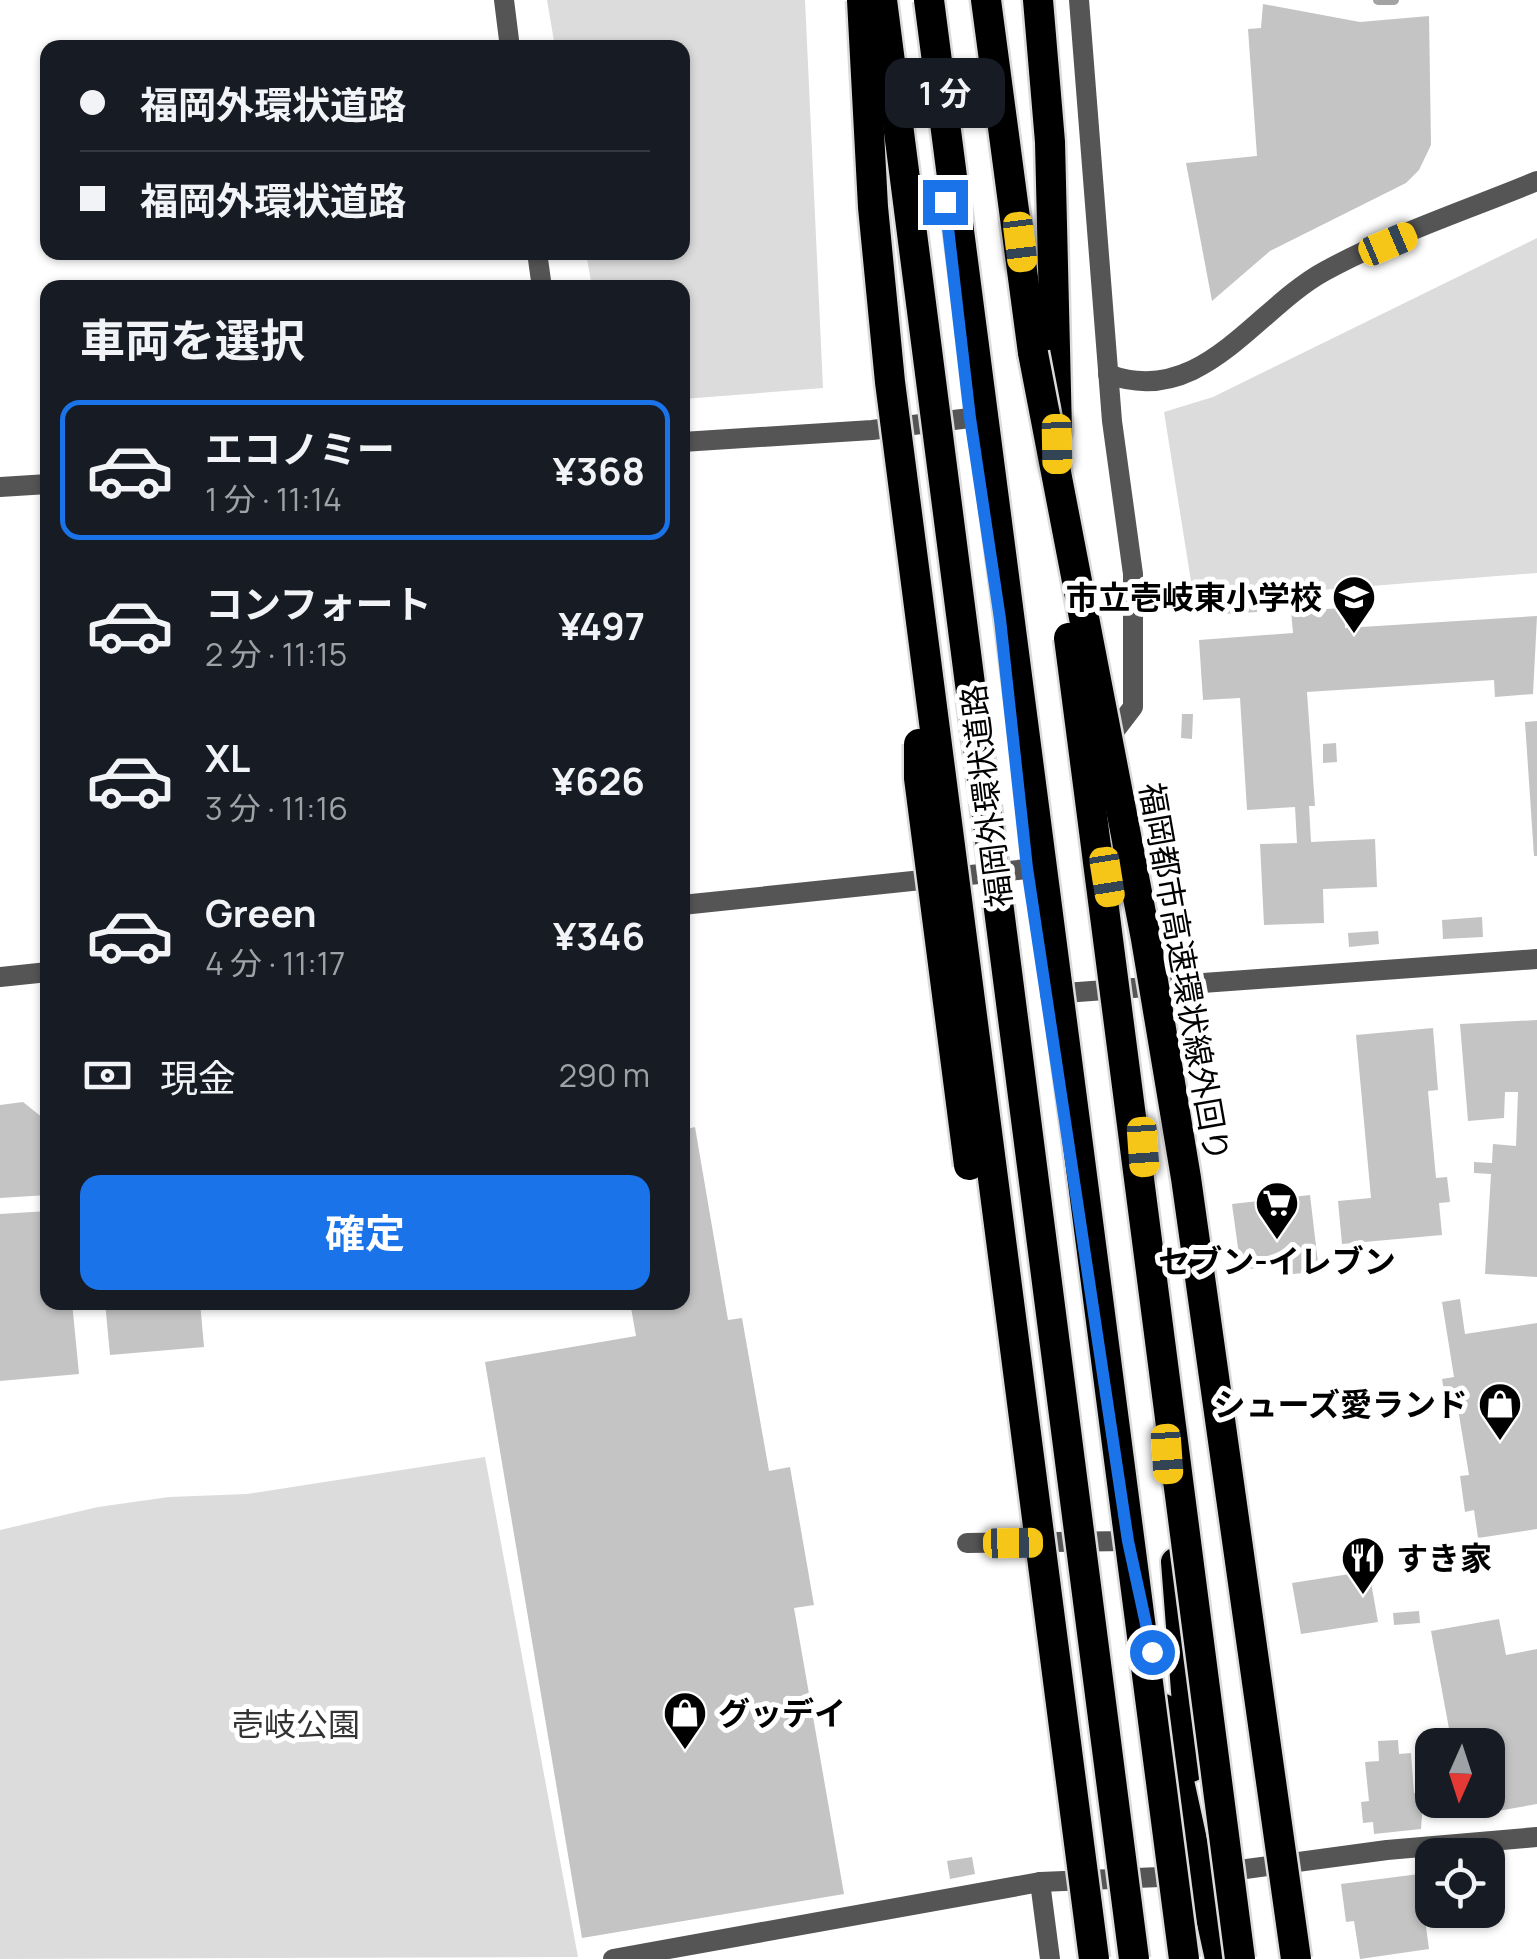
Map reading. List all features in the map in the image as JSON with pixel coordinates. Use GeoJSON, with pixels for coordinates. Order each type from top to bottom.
{"type":"FeatureCollection","features":[{"type":"Feature","properties":{"kind":"highway"},"geometry":{"type":"LineString","coordinates":[[862,0],[875,226],[917,596],[1094,1959]]}},
{"type":"Feature","properties":{"kind":"highway"},"geometry":{"type":"LineString","coordinates":[[882,0],[1134,1959]]}},
{"type":"Feature","properties":{"kind":"highway","name":"福岡外環状道路"},"geometry":{"type":"LineString","coordinates":[[920,0],[970,418],[1000,619],[1027,868],[1128,1541],[1219,1959]]}},
{"type":"Feature","properties":{"kind":"highway"},"geometry":{"type":"LineString","coordinates":[[929,0],[1184,1959]]}},
{"type":"Feature","properties":{"kind":"highway","name":"福岡外環状道路"},"geometry":{"type":"LineString","coordinates":[[988,0],[1060,557],[1142,1128],[1204,1959]]}},
{"type":"Feature","properties":{"kind":"highway","name":"福岡都市高速環状線外回り"},"geometry":{"type":"LineString","coordinates":[[988,0],[1032,353],[1146,939],[1183,1160],[1296,1959]]}},
{"type":"Feature","properties":{"kind":"highway"},"geometry":{"type":"LineString","coordinates":[[1038,0],[1050,142],[1060,557]]}},
{"type":"Feature","properties":{"kind":"highway"},"geometry":{"type":"LineString","coordinates":[[1032,353],[1240,1959]]}},
{"type":"Feature","properties":{"kind":"street"},"geometry":{"type":"LineString","coordinates":[[504,0],[509,40]]}},
{"type":"Feature","properties":{"kind":"street"},"geometry":{"type":"LineString","coordinates":[[1079,0],[1108,374],[1134,574],[1133,707],[1090,764]]}},
{"type":"Feature","properties":{"kind":"street"},"geometry":{"type":"LineString","coordinates":[[1108,374],[1131,382],[1178,376],[1207,363],[1221,356],[1323,272],[1537,181]]}},
{"type":"Feature","properties":{"kind":"street"},"geometry":{"type":"LineString","coordinates":[[690,441],[872,430],[970,418]]}},
{"type":"Feature","properties":{"kind":"street"},"geometry":{"type":"LineString","coordinates":[[0,487],[40,484]]}},
{"type":"Feature","properties":{"kind":"street"},"geometry":{"type":"LineString","coordinates":[[690,905],[1027,868]]}},
{"type":"Feature","properties":{"kind":"street"},"geometry":{"type":"LineString","coordinates":[[1048,994],[1537,959]]}},
{"type":"Feature","properties":{"kind":"street"},"geometry":{"type":"LineString","coordinates":[[0,977],[40,973]]}},
{"type":"Feature","properties":{"kind":"street"},"geometry":{"type":"LineString","coordinates":[[967,1543],[1128,1541]]}},
{"type":"Feature","properties":{"kind":"street"},"geometry":{"type":"LineString","coordinates":[[613,1959],[1040,1882],[1200,1875],[1387,1850],[1537,1837]]}},
{"type":"Feature","properties":{"kind":"street"},"geometry":{"type":"LineString","coordinates":[[1040,1882],[1050,1959]]}},
{"type":"Feature","properties":{"kind":"green space"},"geometry":{"type":"Polygon","coordinates":[[[547,0],[805,0],[823,388],[690,398],[690,280],[591,280],[587,260],[690,260],[690,40],[554,40],[547,0]]]}},
{"type":"Feature","properties":{"kind":"green space"},"geometry":{"type":"Polygon","coordinates":[[[1537,238],[1537,573],[1194,600],[1164,412],[1213,397],[1537,238]]]}},
{"type":"Feature","properties":{"kind":"green space","name":"壱岐公園"},"geometry":{"type":"Polygon","coordinates":[[[485,1457],[578,1957],[0,1959],[0,1530],[98,1507],[169,1497],[247,1494],[485,1457]]]}},
{"type":"Feature","properties":{"kind":"building"},"geometry":{"type":"Polygon","coordinates":[[[1263,4],[1360,22],[1429,16],[1431,145],[1419,170],[1406,183],[1270,251],[1212,301],[1186,163],[1257,156],[1248,29],[1261,28],[1263,4]]]}},
{"type":"Feature","properties":{"kind":"building"},"geometry":{"type":"Polygon","coordinates":[[[1256,596],[1257,612],[1222,614],[1221,599],[1256,596]]]}},
{"type":"Feature","properties":{"kind":"building"},"geometry":{"type":"Polygon","coordinates":[[[1344,608],[1345,628],[1537,616],[1533,694],[1495,697],[1494,680],[1307,692],[1315,806],[1309,806],[1311,842],[1375,839],[1377,887],[1323,889],[1324,923],[1264,925],[1260,844],[1297,843],[1295,807],[1247,810],[1240,698],[1203,700],[1199,640],[1293,633],[1291,611],[1344,608]]]}},
{"type":"Feature","properties":{"kind":"building"},"geometry":{"type":"Polygon","coordinates":[[[1182,714],[1193,714],[1192,739],[1181,738],[1182,714]]]}},
{"type":"Feature","properties":{"kind":"building"},"geometry":{"type":"Polygon","coordinates":[[[1537,721],[1537,856],[1534,856],[1525,722],[1537,721]]]}},
{"type":"Feature","properties":{"kind":"building"},"geometry":{"type":"Polygon","coordinates":[[[1336,743],[1337,762],[1323,763],[1323,744],[1336,743]]]}},
{"type":"Feature","properties":{"kind":"building"},"geometry":{"type":"Polygon","coordinates":[[[1482,917],[1483,937],[1443,939],[1442,920],[1482,917]]]}},
{"type":"Feature","properties":{"kind":"building"},"geometry":{"type":"Polygon","coordinates":[[[1378,931],[1379,944],[1349,947],[1348,933],[1378,931]]]}},
{"type":"Feature","properties":{"kind":"building"},"geometry":{"type":"Polygon","coordinates":[[[1537,1020],[1537,1277],[1485,1274],[1491,1174],[1474,1173],[1474,1162],[1492,1163],[1493,1144],[1516,1146],[1518,1092],[1505,1092],[1504,1118],[1468,1121],[1460,1024],[1537,1020]]]}},
{"type":"Feature","properties":{"kind":"building"},"geometry":{"type":"Polygon","coordinates":[[[1433,1028],[1438,1090],[1428,1091],[1436,1178],[1447,1177],[1450,1202],[1439,1203],[1442,1235],[1342,1244],[1338,1201],[1371,1198],[1356,1035],[1433,1028]]]}},
{"type":"Feature","properties":{"kind":"building"},"geometry":{"type":"Polygon","coordinates":[[[23,1102],[40,1116],[40,1196],[0,1198],[0,1105],[23,1102]]]}},
{"type":"Feature","properties":{"kind":"building","name":"グッデイ"},"geometry":{"type":"Polygon","coordinates":[[[695,1127],[728,1320],[742,1318],[769,1471],[790,1467],[814,1605],[794,1608],[844,1894],[582,1938],[485,1362],[636,1336],[631,1310],[690,1310],[690,1128],[695,1127]]]}},
{"type":"Feature","properties":{"kind":"building","name":"セブン-イレブン"},"geometry":{"type":"Polygon","coordinates":[[[1310,1195],[1318,1263],[1312,1263],[1313,1272],[1283,1275],[1282,1265],[1241,1270],[1232,1204],[1310,1195]]]}},
{"type":"Feature","properties":{"kind":"building"},"geometry":{"type":"Polygon","coordinates":[[[40,1212],[40,1310],[73,1310],[79,1374],[0,1381],[0,1214],[40,1212]]]}},
{"type":"Feature","properties":{"kind":"building","name":"シューズ愛ランド"},"geometry":{"type":"Polygon","coordinates":[[[1460,1299],[1465,1334],[1537,1323],[1537,1529],[1478,1538],[1474,1510],[1465,1512],[1460,1476],[1469,1475],[1458,1409],[1447,1411],[1442,1379],[1454,1377],[1442,1302],[1460,1299]]]}},
{"type":"Feature","properties":{"kind":"building"},"geometry":{"type":"Polygon","coordinates":[[[106,1310],[201,1310],[204,1347],[110,1355],[106,1310]]]}},
{"type":"Feature","properties":{"kind":"building"},"geometry":{"type":"Polygon","coordinates":[[[1369,1571],[1378,1622],[1301,1634],[1292,1583],[1369,1571]]]}},
{"type":"Feature","properties":{"kind":"building"},"geometry":{"type":"Polygon","coordinates":[[[1419,1611],[1420,1623],[1394,1625],[1393,1613],[1419,1611]]]}},
{"type":"Feature","properties":{"kind":"building"},"geometry":{"type":"Polygon","coordinates":[[[1499,1619],[1506,1655],[1537,1649],[1537,1804],[1505,1810],[1505,1728],[1449,1728],[1431,1631],[1499,1619]]]}},
{"type":"Feature","properties":{"kind":"building"},"geometry":{"type":"Polygon","coordinates":[[[1398,1740],[1399,1754],[1411,1753],[1415,1818],[1422,1818],[1421,1829],[1374,1834],[1373,1822],[1363,1823],[1361,1802],[1369,1801],[1365,1762],[1379,1761],[1378,1741],[1398,1740]]]}},
{"type":"Feature","properties":{"kind":"building"},"geometry":{"type":"Polygon","coordinates":[[[972,1857],[975,1874],[950,1879],[947,1861],[972,1857]]]}},
{"type":"Feature","properties":{"kind":"building"},"geometry":{"type":"Polygon","coordinates":[[[1415,1875],[1415,1928],[1426,1928],[1429,1949],[1360,1959],[1354,1921],[1346,1922],[1341,1884],[1415,1875]]]}},
{"type":"Feature","properties":{"kind":"waterway"},"geometry":{"type":"LineString","coordinates":[[1378,0],[1394,0]]}},
{"type":"Feature","properties":{"kind":"place","name":"市立壱岐東小学校"},"geometry":{"type":"Point","coordinates":[1354,635]}},
{"type":"Feature","properties":{"kind":"place","name":"セブン-イレブン"},"geometry":{"type":"Point","coordinates":[1277,1241]}},
{"type":"Feature","properties":{"kind":"place","name":"シューズ愛ランド"},"geometry":{"type":"Point","coordinates":[1500,1442]}},
{"type":"Feature","properties":{"kind":"place","name":"すき家"},"geometry":{"type":"Point","coordinates":[1363,1596]}},
{"type":"Feature","properties":{"kind":"place","name":"グッデイ"},"geometry":{"type":"Point","coordinates":[685,1751]}},
{"type":"Feature","properties":{"kind":"route"},"geometry":{"type":"LineString","coordinates":[[945,202],[970,418],[1000,619],[1027,868],[1128,1541],[1152,1652]]}}]}
